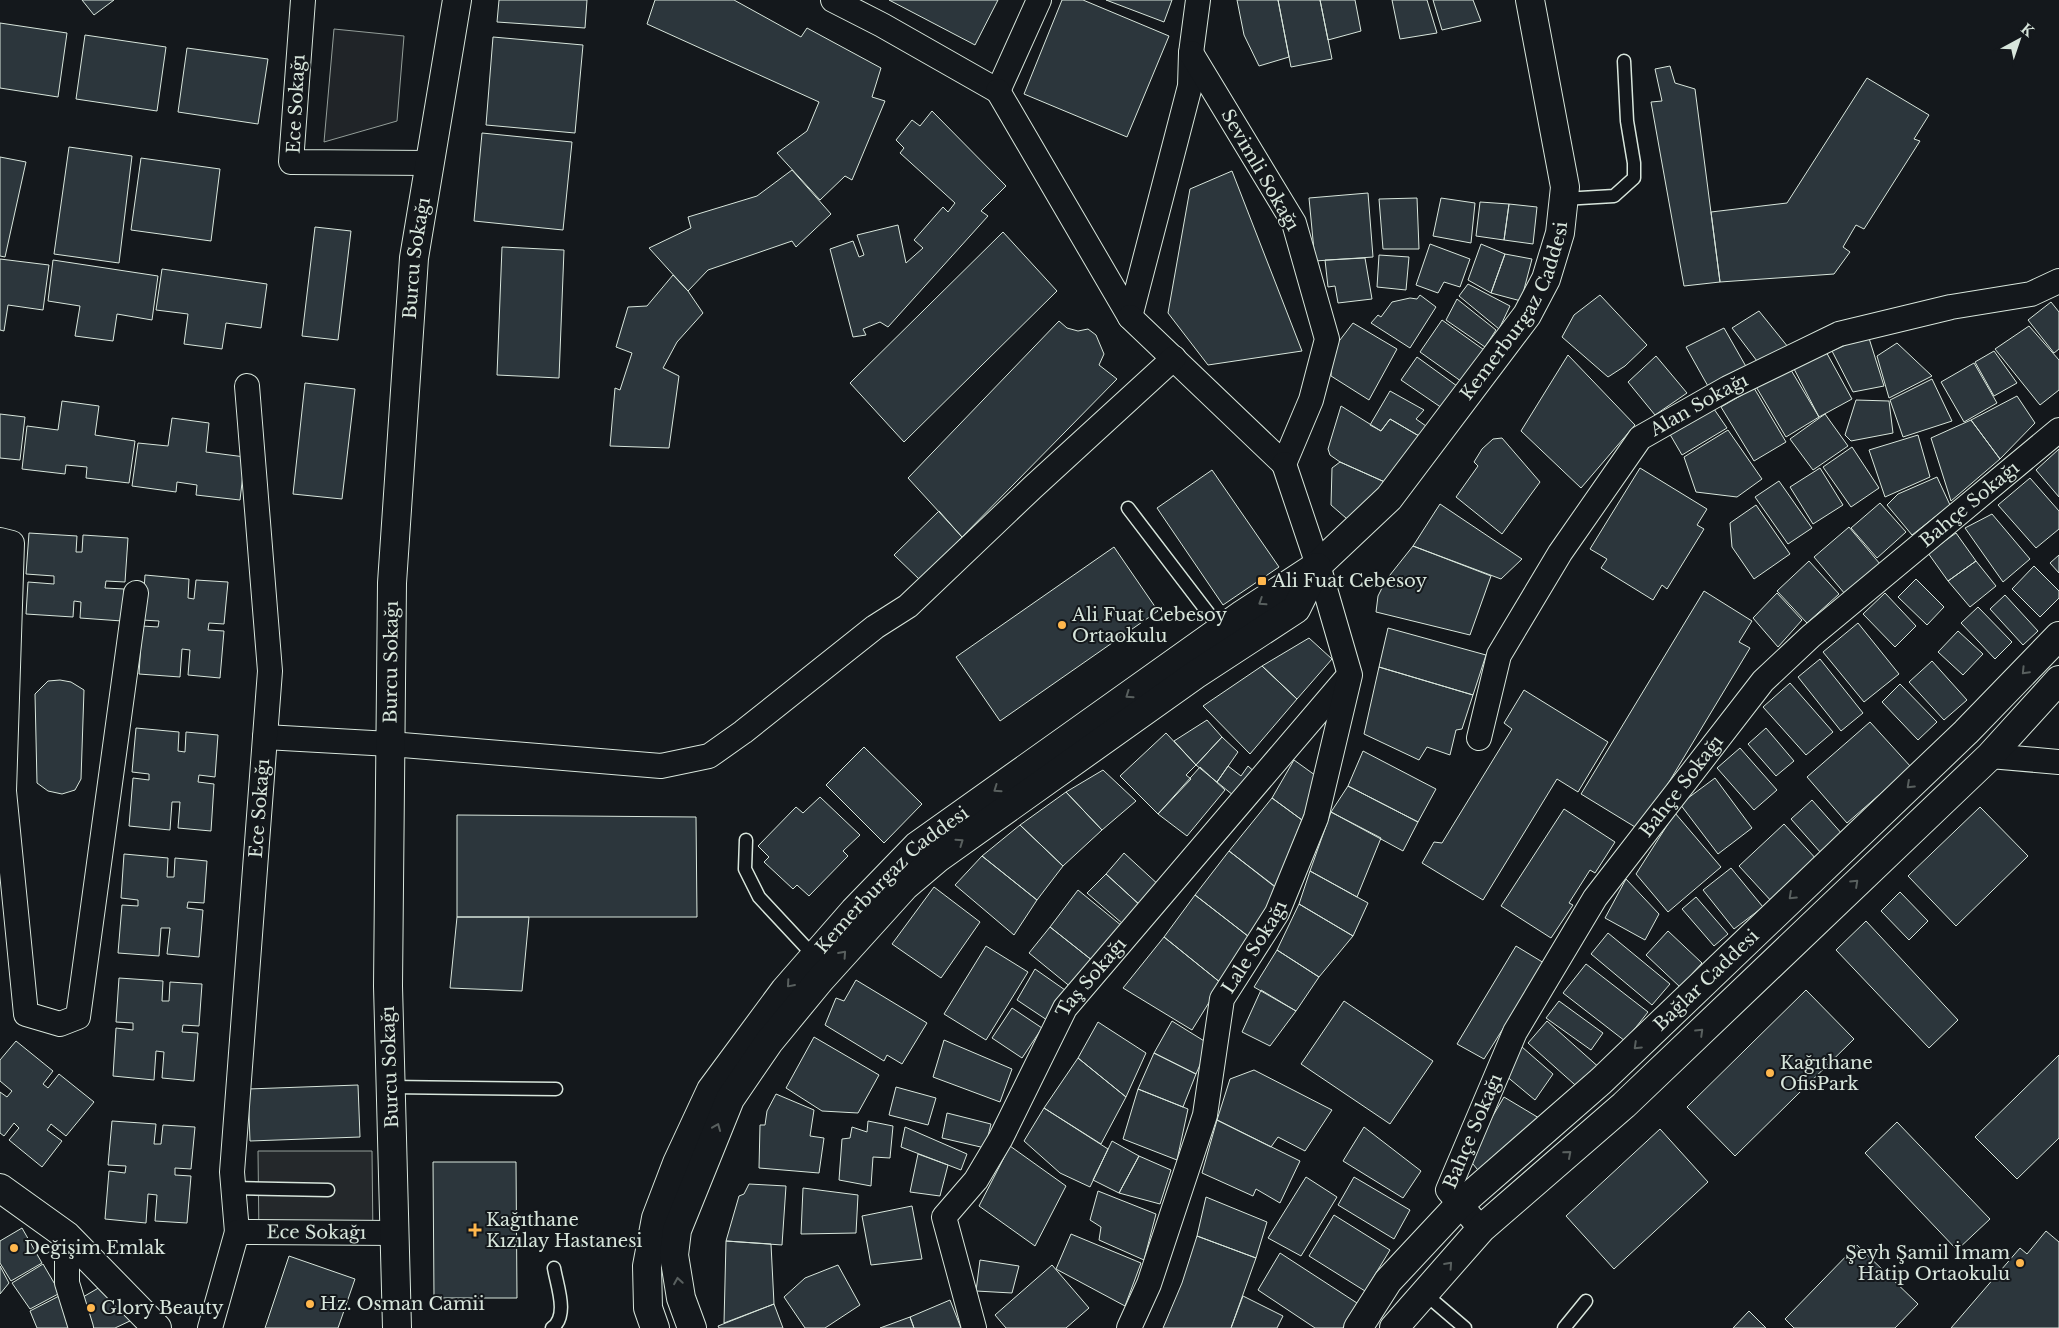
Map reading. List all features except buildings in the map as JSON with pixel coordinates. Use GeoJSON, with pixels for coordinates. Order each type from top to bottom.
{"type":"FeatureCollection","features":[{"type":"Feature","properties":{"kind":"main road","name":"Burcu Sokağı"},"geometry":{"type":"LineString","coordinates":[[396,1328],[388,986],[392,583],[412,278],[457,0]]}},
{"type":"Feature","properties":{"kind":"main road","name":"Kemerburgaz Caddesi"},"geometry":{"type":"LineString","coordinates":[[655,1328],[648,1308],[647,1266],[656,1218],[677,1163],[711,1090],[785,990],[814,956],[918,846],[1228,640],[1318,565],[1389,498],[1528,315],[1546,279],[1560,234],[1564,187],[1530,0]]}},
{"type":"Feature","properties":{"kind":"main road","name":"Bağlar Caddesi"},"geometry":{"type":"LineString","coordinates":[[1358,1328],[1388,1281],[1459,1206],[1601,1081],[1966,732],[2059,636]]}},
{"type":"Feature","properties":{"kind":"main road","name":"Kemerburgaz Caddesi"},"geometry":{"type":"LineString","coordinates":[[692,1328],[681,1298],[674,1255],[677,1230],[730,1099],[769,1042],[820,980],[905,886],[938,858],[1195,675],[1228,640]]}},
{"type":"Feature","properties":{"kind":"main road","name":"Bağlar Caddesi"},"geometry":{"type":"LineString","coordinates":[[1394,1328],[1481,1230],[1624,1105],[1990,756],[2059,680]]}},
{"type":"Feature","properties":{"kind":"main road"},"geometry":{"type":"LineString","coordinates":[[0,1188],[67,1236],[157,1328]]}},
{"type":"Feature","properties":{"kind":"street","name":"Ece Sokağı"},"geometry":{"type":"LineString","coordinates":[[303,0],[291,162],[430,163]]}},
{"type":"Feature","properties":{"kind":"street"},"geometry":{"type":"LineString","coordinates":[[833,0],[882,25],[998,91],[1130,317],[1284,464],[1318,565]]}},
{"type":"Feature","properties":{"kind":"street"},"geometry":{"type":"LineString","coordinates":[[998,91],[1039,0]]}},
{"type":"Feature","properties":{"kind":"street"},"geometry":{"type":"LineString","coordinates":[[1130,317],[1190,86],[1191,53],[1198,0]]}},
{"type":"Feature","properties":{"kind":"street","name":"Sevimli Sokağı"},"geometry":{"type":"LineString","coordinates":[[1191,53],[1294,223],[1327,339],[1311,400],[1284,464]]}},
{"type":"Feature","properties":{"kind":"street","name":"Alan Sokağı"},"geometry":{"type":"LineString","coordinates":[[1479,738],[1500,655],[1560,554],[1640,438],[1728,388],[1839,334],[1950,307],[2031,294],[2059,281]]}},
{"type":"Feature","properties":{"kind":"street"},"geometry":{"type":"LineString","coordinates":[[265,737],[390,744],[661,766],[709,756],[743,732],[875,627],[908,606],[1032,488],[1174,358]]}},
{"type":"Feature","properties":{"kind":"street","name":"Ece Sokağı"},"geometry":{"type":"LineString","coordinates":[[210,1328],[237,1232],[232,1172],[270,671],[247,386]]}},
{"type":"Feature","properties":{"kind":"street","name":"Bahçe Sokağı"},"geometry":{"type":"LineString","coordinates":[[1481,1230],[1459,1206],[1448,1190],[1516,1032],[1595,898],[1763,681],[1811,636],[2059,430]]}},
{"type":"Feature","properties":{"kind":"street"},"geometry":{"type":"LineString","coordinates":[[0,540],[12,543],[4,792],[26,1014],[60,1024],[78,1017],[136,593]]}},
{"type":"Feature","properties":{"kind":"street","name":"Lale Sokağı"},"geometry":{"type":"LineString","coordinates":[[1129,1328],[1149,1284],[1205,1115],[1222,999],[1277,913],[1316,818],[1350,675],[1318,565]]}},
{"type":"Feature","properties":{"kind":"street","name":"Taş Sokağı"},"geometry":{"type":"LineString","coordinates":[[974,1328],[944,1217],[976,1180],[1001,1138],[1064,1008],[1350,675]]}},
{"type":"Feature","properties":{"kind":"street"},"geometry":{"type":"LineString","coordinates":[[1990,756],[2059,762]]}},
{"type":"Feature","properties":{"kind":"street","name":"Ece Sokağı"},"geometry":{"type":"LineString","coordinates":[[237,1232],[394,1233]]}},
{"type":"Feature","properties":{"kind":"street"},"geometry":{"type":"LineString","coordinates":[[67,1236],[67,1284],[80,1328]]}},
{"type":"Feature","properties":{"kind":"lane"},"geometry":{"type":"LineString","coordinates":[[1563,199],[1614,196],[1634,178],[1634,162],[1627,121],[1624,61]]}},
{"type":"Feature","properties":{"kind":"lane"},"geometry":{"type":"LineString","coordinates":[[1128,508],[1228,640]]}},
{"type":"Feature","properties":{"kind":"lane"},"geometry":{"type":"LineString","coordinates":[[746,840],[745,869],[759,897],[814,956]]}},
{"type":"Feature","properties":{"kind":"lane"},"geometry":{"type":"LineString","coordinates":[[390,1087],[556,1089]]}},
{"type":"Feature","properties":{"kind":"lane"},"geometry":{"type":"LineString","coordinates":[[233,1188],[328,1190]]}},
{"type":"Feature","properties":{"kind":"lane"},"geometry":{"type":"LineString","coordinates":[[552,1328],[556,1325],[562,1312],[554,1268]]}},
{"type":"Feature","properties":{"kind":"lane"},"geometry":{"type":"LineString","coordinates":[[1424,1294],[1465,1328]]}},
{"type":"Feature","properties":{"kind":"lane"},"geometry":{"type":"LineString","coordinates":[[1564,1328],[1586,1301]]}},
{"type":"Feature","properties":{"kind":"shaded area"},"geometry":{"type":"Polygon","coordinates":[[[334,29],[404,36],[397,121],[324,142],[334,29]]]}},
{"type":"Feature","properties":{"kind":"shaded area"},"geometry":{"type":"Polygon","coordinates":[[[258,1151],[372,1151],[373,1240],[259,1241],[258,1151]]]}},
{"type":"Feature","properties":{"kind":"place","name":"Ali Fuat Cebesoy"},"geometry":{"type":"Point","coordinates":[1262,581]}},
{"type":"Feature","properties":{"kind":"place","name":"Ali Fuat Cebesoy Ortaokulu"},"geometry":{"type":"Point","coordinates":[1062,625]}},
{"type":"Feature","properties":{"kind":"place","name":"Kağıthane OfisPark"},"geometry":{"type":"Point","coordinates":[1770,1073]}},
{"type":"Feature","properties":{"kind":"place","name":"Kağıthane Kızılay Hastanesi"},"geometry":{"type":"Point","coordinates":[475,1230]}},
{"type":"Feature","properties":{"kind":"place","name":"Değişim Emlak"},"geometry":{"type":"Point","coordinates":[14,1248]}},
{"type":"Feature","properties":{"kind":"place","name":"Şeyh Şamil İmam Hatip Ortaokulu"},"geometry":{"type":"Point","coordinates":[2020,1263]}},
{"type":"Feature","properties":{"kind":"place","name":"Hz. Osman Camii"},"geometry":{"type":"Point","coordinates":[310,1304]}},
{"type":"Feature","properties":{"kind":"place","name":"Glory Beauty"},"geometry":{"type":"Point","coordinates":[91,1308]}}]}
